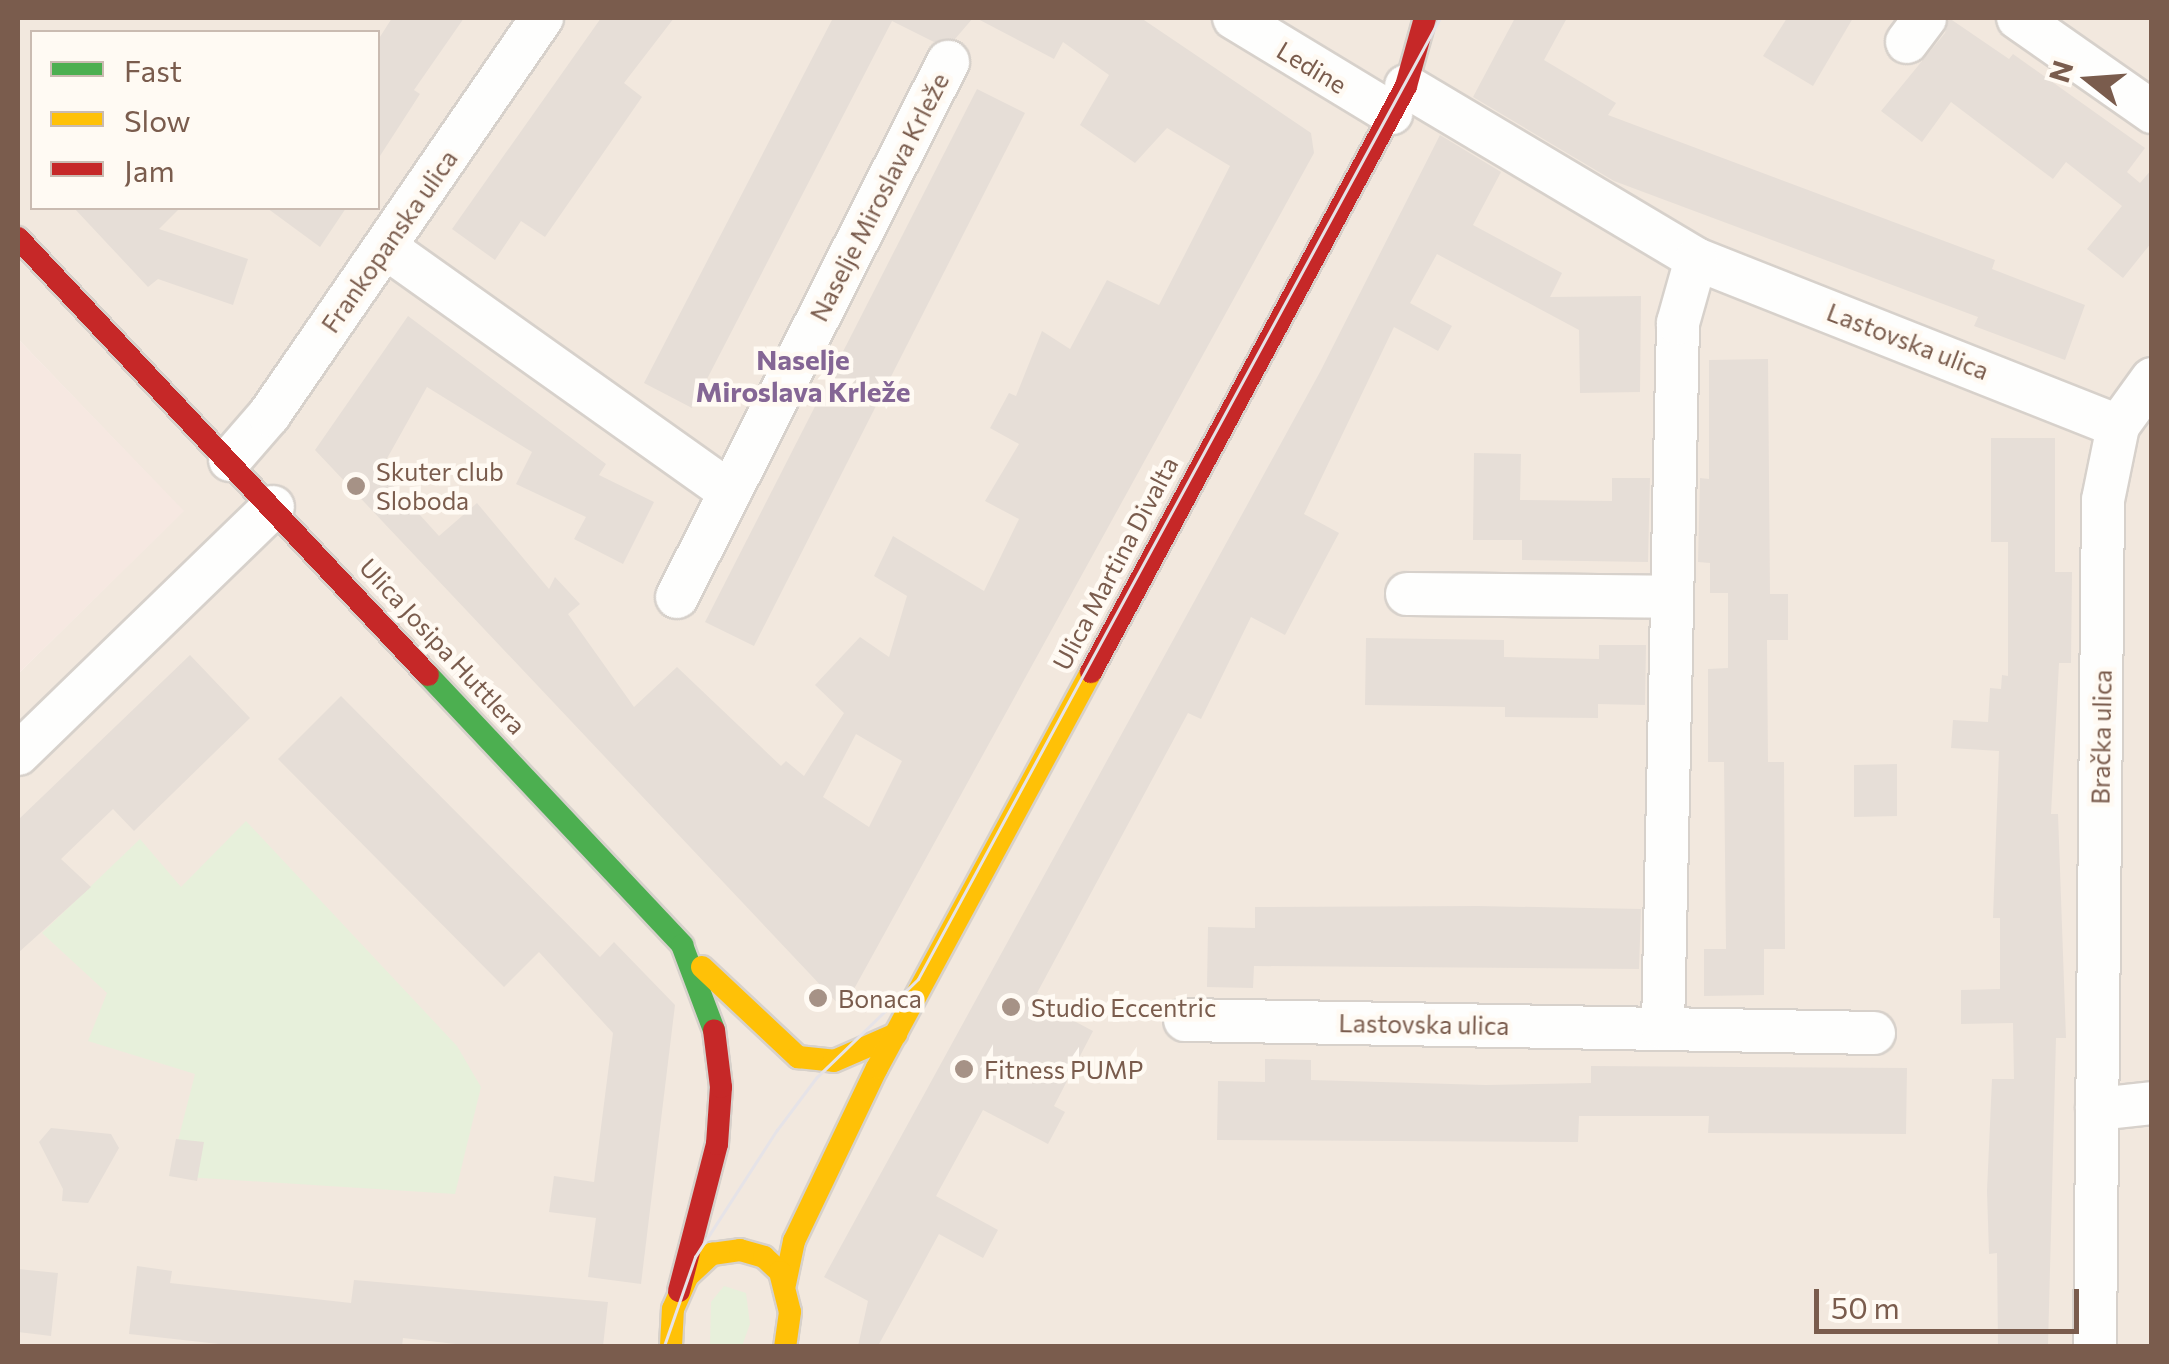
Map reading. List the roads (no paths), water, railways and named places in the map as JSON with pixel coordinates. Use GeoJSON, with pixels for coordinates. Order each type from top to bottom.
{"type":"FeatureCollection","features":[{"type":"Feature","properties":{"kind":"street","name":"Frankopanska ulica"},"geometry":{"type":"LineString","coordinates":[[230,460],[269,415],[542,18]]}},
{"type":"Feature","properties":{"kind":"street","name":"Ledine"},"geometry":{"type":"LineString","coordinates":[[1234,18],[1398,100]]}},
{"type":"Feature","properties":{"kind":"street","name":"Ulica Martina Divalta"},"geometry":{"type":"LineString","coordinates":[[785,1346],[790,1312],[785,1284],[794,1241],[877,1068],[1398,100],[1425,18]]}},
{"type":"Feature","properties":{"kind":"street"},"geometry":{"type":"LineString","coordinates":[[2018,18],[2152,112]]}},
{"type":"Feature","properties":{"kind":"street","name":"Ulica Martina Divalta"},"geometry":{"type":"LineString","coordinates":[[1398,100],[1446,47]]}},
{"type":"Feature","properties":{"kind":"street","name":"Naselje Miroslava Krleže"},"geometry":{"type":"LineString","coordinates":[[676,597],[948,62]]}},
{"type":"Feature","properties":{"kind":"street","name":"Lastovska ulica"},"geometry":{"type":"LineString","coordinates":[[1398,100],[1696,259],[2118,426]]}},
{"type":"Feature","properties":{"kind":"street","name":"Ulica Josipa Huttlera"},"geometry":{"type":"LineString","coordinates":[[18,238],[682,945],[718,1036],[718,1144],[733,1210],[748,1249],[772,1262],[785,1284]]}},
{"type":"Feature","properties":{"kind":"street"},"geometry":{"type":"LineString","coordinates":[[385,247],[730,492]]}},
{"type":"Feature","properties":{"kind":"street"},"geometry":{"type":"LineString","coordinates":[[1664,1028],[1678,324],[1696,259]]}},
{"type":"Feature","properties":{"kind":"street","name":"Bračka ulica"},"geometry":{"type":"LineString","coordinates":[[2096,1346],[2103,500],[2118,426],[2152,378]]}},
{"type":"Feature","properties":{"kind":"street"},"geometry":{"type":"LineString","coordinates":[[18,754],[273,507]]}},
{"type":"Feature","properties":{"kind":"street"},"geometry":{"type":"LineString","coordinates":[[1408,594],[1672,597]]}},
{"type":"Feature","properties":{"kind":"street"},"geometry":{"type":"LineString","coordinates":[[682,945],[746,1015],[798,1057],[834,1061],[896,1034]]}},
{"type":"Feature","properties":{"kind":"street","name":"Lastovska ulica"},"geometry":{"type":"LineString","coordinates":[[1185,1020],[1874,1033]]}},
{"type":"Feature","properties":{"kind":"street","name":"Ulica Martina Divalta"},"geometry":{"type":"LineString","coordinates":[[801,1164],[877,1068]]}},
{"type":"Feature","properties":{"kind":"street"},"geometry":{"type":"LineString","coordinates":[[2097,1108],[2152,1102]]}},
{"type":"Feature","properties":{"kind":"street","name":"Ulica Josipa Huttlera"},"geometry":{"type":"LineString","coordinates":[[671,1346],[680,1291],[718,1144]]}},
{"type":"Feature","properties":{"kind":"street"},"geometry":{"type":"LineString","coordinates":[[680,1291],[703,1260],[748,1249],[765,1224]]}},
{"type":"Feature","properties":{"kind":"tram line"},"geometry":{"type":"LineString","coordinates":[[664,1346],[695,1257],[777,1130],[816,1078],[918,979],[1440,18]]}},
{"type":"Feature","properties":{"kind":"place","name":"Skuter club Sloboda"},"geometry":{"type":"Point","coordinates":[356,486]}},
{"type":"Feature","properties":{"kind":"place","name":"Bonaca"},"geometry":{"type":"Point","coordinates":[818,998]}},
{"type":"Feature","properties":{"kind":"place","name":"Studio Eccentric"},"geometry":{"type":"Point","coordinates":[1011,1007]}},
{"type":"Feature","properties":{"kind":"place","name":"Fitness PUMP"},"geometry":{"type":"Point","coordinates":[964,1069]}},
{"type":"Feature","properties":{"kind":"district","name":"Naselje Miroslava Krleže"},"geometry":{"type":"Point","coordinates":[803,375]}}]}
